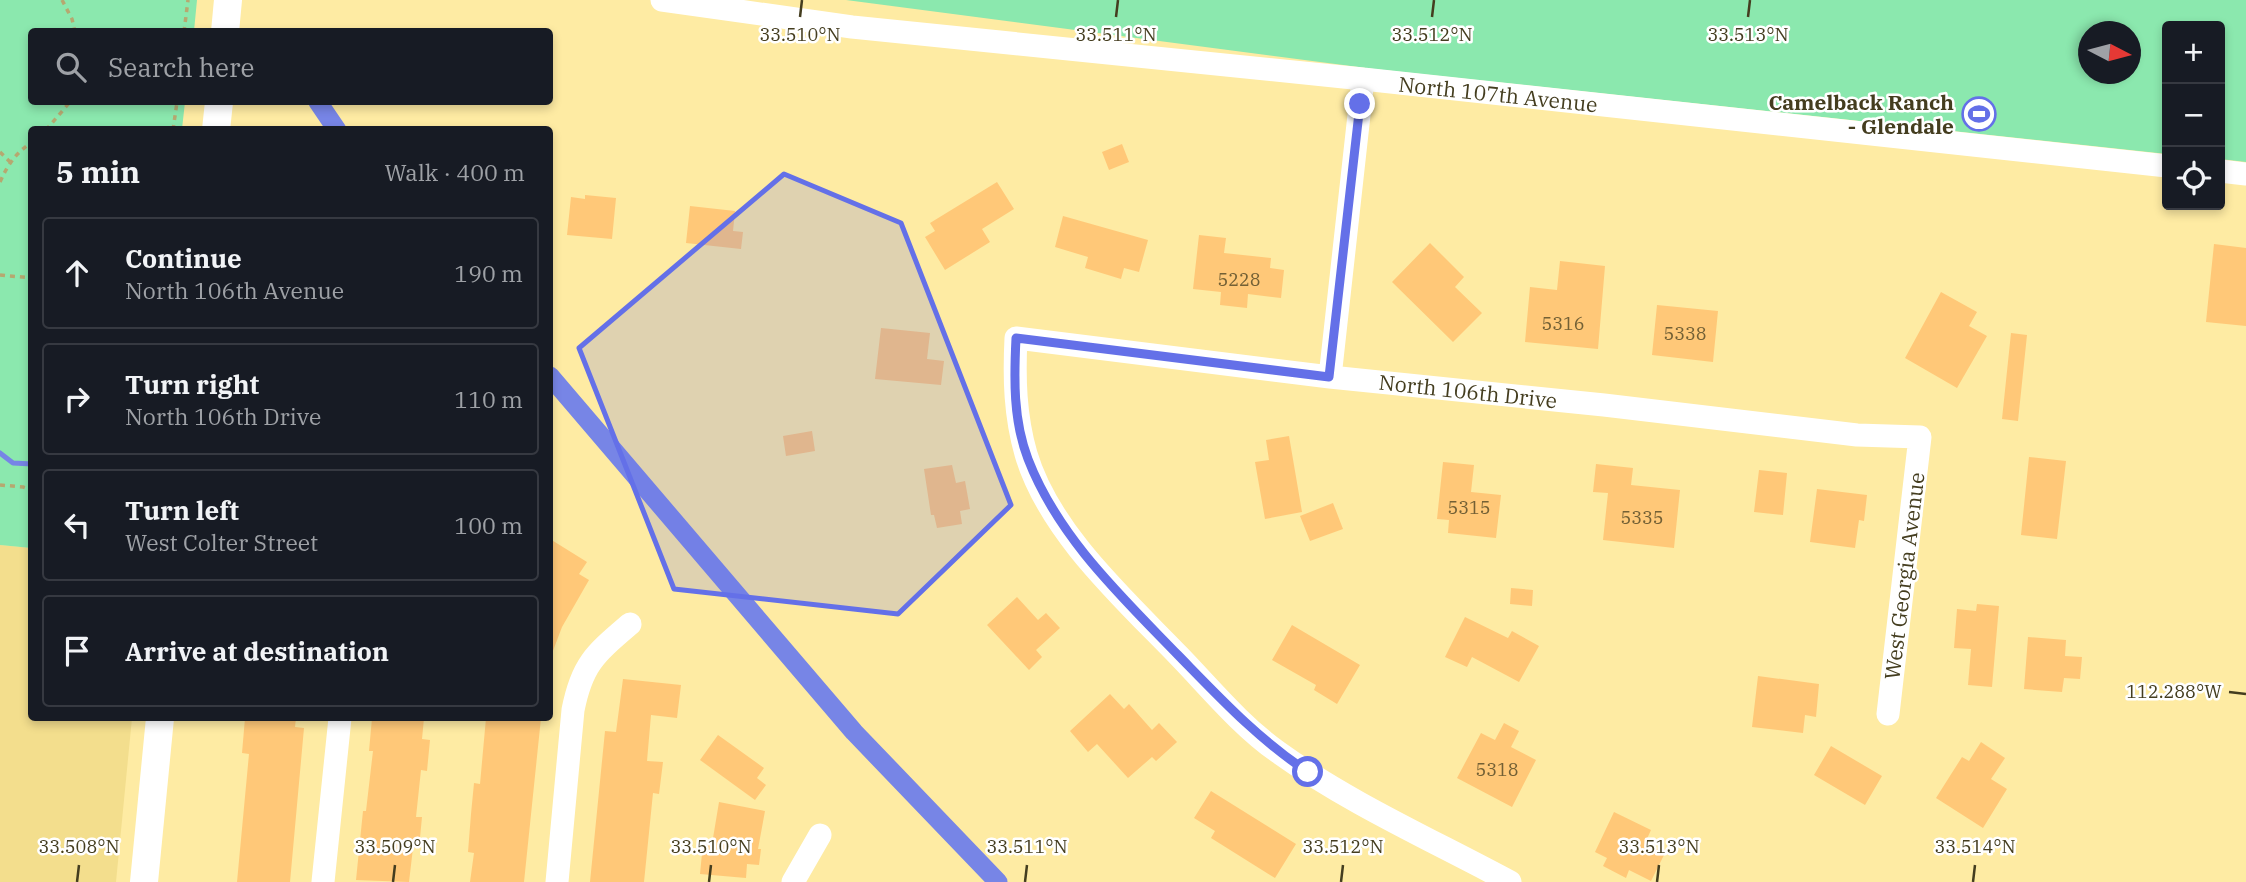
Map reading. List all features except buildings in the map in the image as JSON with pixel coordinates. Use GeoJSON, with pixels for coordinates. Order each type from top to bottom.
{"type":"FeatureCollection","features":[{"type":"Feature","properties":{"kind":"main road"},"geometry":{"type":"LineString","coordinates":[[225,28],[228,0]]}},
{"type":"Feature","properties":{"kind":"main road"},"geometry":{"type":"LineString","coordinates":[[216,126],[219,105]]}},
{"type":"Feature","properties":{"kind":"main road"},"geometry":{"type":"LineString","coordinates":[[145,882],[160,721]]}},
{"type":"Feature","properties":{"kind":"street","name":"North 107th Avenue"},"geometry":{"type":"LineString","coordinates":[[662,0],[852,27],[2162,165]]}},
{"type":"Feature","properties":{"kind":"street"},"geometry":{"type":"LineString","coordinates":[[1329,377],[1363,79]]}},
{"type":"Feature","properties":{"kind":"street"},"geometry":{"type":"LineString","coordinates":[[2225,172],[2246,174]]}},
{"type":"Feature","properties":{"kind":"street","name":"North 106th Drive"},"geometry":{"type":"LineString","coordinates":[[1510,882],[1349,796],[1276,751],[1248,727],[1127,603],[1065,530],[1041,489],[1027,456],[1017,414],[1014,376],[1016,338],[1329,377],[1857,435],[1920,437]]}},
{"type":"Feature","properties":{"kind":"street","name":"West Georgia Avenue"},"geometry":{"type":"LineString","coordinates":[[1888,714],[1920,437]]}},
{"type":"Feature","properties":{"kind":"street"},"geometry":{"type":"LineString","coordinates":[[556,882],[577,689],[584,670],[596,652],[630,624]]}},
{"type":"Feature","properties":{"kind":"street"},"geometry":{"type":"LineString","coordinates":[[323,882],[340,721]]}},
{"type":"Feature","properties":{"kind":"street"},"geometry":{"type":"LineString","coordinates":[[793,882],[821,835]]}},
{"type":"Feature","properties":{"kind":"path"},"geometry":{"type":"LineString","coordinates":[[62,0],[74,28]]}},
{"type":"Feature","properties":{"kind":"path"},"geometry":{"type":"LineString","coordinates":[[184,28],[188,0]]}},
{"type":"Feature","properties":{"kind":"path"},"geometry":{"type":"LineString","coordinates":[[49,126],[67,105]]}},
{"type":"Feature","properties":{"kind":"path"},"geometry":{"type":"LineString","coordinates":[[174,126],[177,105]]}},
{"type":"Feature","properties":{"kind":"path"},"geometry":{"type":"LineString","coordinates":[[0,182],[10,162],[28,145]]}},
{"type":"Feature","properties":{"kind":"path"},"geometry":{"type":"LineString","coordinates":[[0,152],[10,162]]}},
{"type":"Feature","properties":{"kind":"path"},"geometry":{"type":"LineString","coordinates":[[0,275],[28,278]]}},
{"type":"Feature","properties":{"kind":"path"},"geometry":{"type":"LineString","coordinates":[[0,485],[28,489]]}},
{"type":"Feature","properties":{"kind":"highlighted area"},"geometry":{"type":"Polygon","coordinates":[[[784,174],[901,223],[1011,505],[898,614],[674,589],[579,348],[784,174]]]}},
{"type":"Feature","properties":{"kind":"shaded area"},"geometry":{"type":"Polygon","coordinates":[[[0,545],[28,548],[28,721],[132,721],[116,882],[0,882],[0,545]]]}},
{"type":"Feature","properties":{"kind":"green space"},"geometry":{"type":"Polygon","coordinates":[[[0,0],[197,0],[194,28],[28,28],[28,105],[185,105],[182,126],[28,126],[28,548],[0,545],[0,0]]]}},
{"type":"Feature","properties":{"kind":"green space","name":"Camelback Ranch - Glendale"},"geometry":{"type":"Polygon","coordinates":[[[846,0],[2246,0],[2246,162],[2225,160],[2225,21],[2162,21],[2162,153],[1374,69],[846,0]]]}},
{"type":"Feature","properties":{"kind":"waterway"},"geometry":{"type":"LineString","coordinates":[[320,105],[334,126]]}},
{"type":"Feature","properties":{"kind":"waterway"},"geometry":{"type":"LineString","coordinates":[[553,380],[854,732],[998,882]]}},
{"type":"Feature","properties":{"kind":"waterway"},"geometry":{"type":"LineString","coordinates":[[0,453],[13,463],[28,464]]}},
{"type":"Feature","properties":{"kind":"place","name":"Camelback Ranch - Glendale"},"geometry":{"type":"Point","coordinates":[1979,114]}},
{"type":"Feature","properties":{"kind":"route"},"geometry":{"type":"LineString","coordinates":[[1308,772],[1276,751],[1248,727],[1127,603],[1065,530],[1041,489],[1027,456],[1017,414],[1014,376],[1016,338],[1329,377],[1360,104]]}}]}
